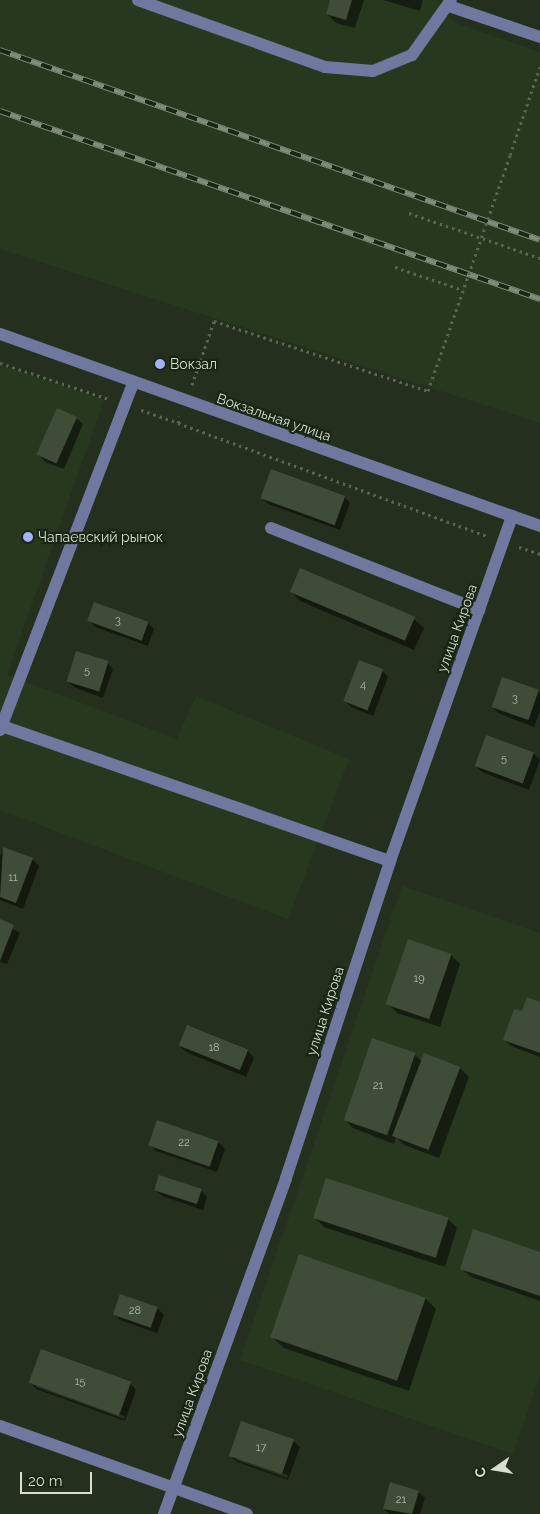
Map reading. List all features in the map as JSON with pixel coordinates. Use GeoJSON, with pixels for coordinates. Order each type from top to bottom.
{"type":"FeatureCollection","features":[{"type":"Feature","properties":{"kind":"street"},"geometry":{"type":"LineString","coordinates":[[138,0],[325,67],[373,71],[412,55],[450,3],[540,37]]}},
{"type":"Feature","properties":{"kind":"street","name":"Вокзальная улица"},"geometry":{"type":"LineString","coordinates":[[0,334],[133,384],[540,526]]}},
{"type":"Feature","properties":{"kind":"street"},"geometry":{"type":"LineString","coordinates":[[133,384],[1,728],[390,861]]}},
{"type":"Feature","properties":{"kind":"street","name":"улица Кирова"},"geometry":{"type":"LineString","coordinates":[[164,1514],[286,1178],[390,861],[512,516]]}},
{"type":"Feature","properties":{"kind":"street"},"geometry":{"type":"LineString","coordinates":[[271,528],[479,610]]}},
{"type":"Feature","properties":{"kind":"street"},"geometry":{"type":"LineString","coordinates":[[0,1426],[247,1514]]}},
{"type":"Feature","properties":{"kind":"path"},"geometry":{"type":"LineString","coordinates":[[178,423],[214,321],[428,391],[540,67]]}},
{"type":"Feature","properties":{"kind":"path"},"geometry":{"type":"LineString","coordinates":[[410,213],[540,258]]}},
{"type":"Feature","properties":{"kind":"path"},"geometry":{"type":"LineString","coordinates":[[395,267],[463,290]]}},
{"type":"Feature","properties":{"kind":"path"},"geometry":{"type":"LineString","coordinates":[[0,362],[178,423],[540,554]]}},
{"type":"Feature","properties":{"kind":"shaded area"},"geometry":{"type":"Polygon","coordinates":[[[0,0],[439,0],[438,4],[453,22],[540,52],[540,423],[0,249],[0,0]]]}},
{"type":"Feature","properties":{"kind":"shaded area","name":"Чапаевский рынок"},"geometry":{"type":"Polygon","coordinates":[[[0,365],[104,400],[7,675],[177,739],[196,696],[349,759],[288,919],[0,810],[0,365]]]}},
{"type":"Feature","properties":{"kind":"shaded area"},"geometry":{"type":"Polygon","coordinates":[[[402,886],[540,933],[540,1375],[513,1454],[240,1360],[402,886]]]}},
{"type":"Feature","properties":{"kind":"building"},"geometry":{"type":"Polygon","coordinates":[[[330,0],[352,0],[346,20],[326,14],[330,0]]]}},
{"type":"Feature","properties":{"kind":"building"},"geometry":{"type":"Polygon","coordinates":[[[57,408],[77,417],[56,464],[36,455],[57,408]]]}},
{"type":"Feature","properties":{"kind":"building"},"geometry":{"type":"Polygon","coordinates":[[[271,469],[345,496],[335,525],[260,498],[271,469]]]}},
{"type":"Feature","properties":{"kind":"building"},"geometry":{"type":"Polygon","coordinates":[[[300,568],[415,617],[405,641],[290,592],[300,568]]]}},
{"type":"Feature","properties":{"kind":"building"},"geometry":{"type":"Polygon","coordinates":[[[94,602],[149,622],[142,641],[87,621],[94,602]]]}},
{"type":"Feature","properties":{"kind":"building"},"geometry":{"type":"Polygon","coordinates":[[[76,651],[109,661],[99,692],[67,682],[76,651]]]}},
{"type":"Feature","properties":{"kind":"building"},"geometry":{"type":"Polygon","coordinates":[[[359,660],[383,669],[368,710],[343,701],[359,660]]]}},
{"type":"Feature","properties":{"kind":"building"},"geometry":{"type":"Polygon","coordinates":[[[502,677],[539,690],[528,720],[492,707],[502,677]]]}},
{"type":"Feature","properties":{"kind":"building"},"geometry":{"type":"Polygon","coordinates":[[[486,735],[534,752],[523,783],[475,766],[486,735]]]}},
{"type":"Feature","properties":{"kind":"building"},"geometry":{"type":"Polygon","coordinates":[[[3,847],[33,858],[16,903],[0,897],[3,847]]]}},
{"type":"Feature","properties":{"kind":"building"},"geometry":{"type":"Polygon","coordinates":[[[0,919],[14,925],[0,961],[0,919]]]}},
{"type":"Feature","properties":{"kind":"building"},"geometry":{"type":"Polygon","coordinates":[[[408,939],[451,954],[429,1019],[386,1004],[408,939]]]}},
{"type":"Feature","properties":{"kind":"building"},"geometry":{"type":"Polygon","coordinates":[[[527,997],[540,1002],[540,1053],[503,1040],[514,1009],[522,1011],[527,997]]]}},
{"type":"Feature","properties":{"kind":"building"},"geometry":{"type":"Polygon","coordinates":[[[187,1025],[248,1050],[240,1070],[179,1045],[187,1025]]]}},
{"type":"Feature","properties":{"kind":"building"},"geometry":{"type":"Polygon","coordinates":[[[372,1038],[415,1053],[387,1135],[344,1120],[372,1038]]]}},
{"type":"Feature","properties":{"kind":"building"},"geometry":{"type":"Polygon","coordinates":[[[424,1053],[460,1067],[429,1150],[392,1136],[424,1053]]]}},
{"type":"Feature","properties":{"kind":"building"},"geometry":{"type":"Polygon","coordinates":[[[157,1120],[218,1141],[210,1167],[148,1146],[157,1120]]]}},
{"type":"Feature","properties":{"kind":"building"},"geometry":{"type":"Polygon","coordinates":[[[159,1175],[202,1189],[197,1204],[154,1190],[159,1175]]]}},
{"type":"Feature","properties":{"kind":"building"},"geometry":{"type":"Polygon","coordinates":[[[326,1178],[449,1218],[436,1258],[313,1218],[326,1178]]]}},
{"type":"Feature","properties":{"kind":"building"},"geometry":{"type":"Polygon","coordinates":[[[473,1229],[540,1252],[540,1296],[460,1269],[473,1229]]]}},
{"type":"Feature","properties":{"kind":"building"},"geometry":{"type":"Polygon","coordinates":[[[299,1254],[426,1298],[397,1381],[270,1337],[299,1254]]]}},
{"type":"Feature","properties":{"kind":"building"},"geometry":{"type":"Polygon","coordinates":[[[120,1294],[158,1307],[151,1328],[113,1315],[120,1294]]]}},
{"type":"Feature","properties":{"kind":"building"},"geometry":{"type":"Polygon","coordinates":[[[41,1349],[131,1382],[119,1416],[29,1383],[41,1349]]]}},
{"type":"Feature","properties":{"kind":"building"},"geometry":{"type":"Polygon","coordinates":[[[241,1421],[294,1439],[282,1474],[229,1456],[241,1421]]]}},
{"type":"Feature","properties":{"kind":"building"},"geometry":{"type":"Polygon","coordinates":[[[390,1482],[419,1491],[412,1514],[383,1509],[390,1482]]]}},
{"type":"Feature","properties":{"kind":"railway"},"geometry":{"type":"LineString","coordinates":[[0,50],[540,240]]}},
{"type":"Feature","properties":{"kind":"railway"},"geometry":{"type":"LineString","coordinates":[[0,111],[540,299]]}},
{"type":"Feature","properties":{"kind":"place","name":"Вокзал"},"geometry":{"type":"Point","coordinates":[160,364]}},
{"type":"Feature","properties":{"kind":"place","name":"Чапаевский рынок"},"geometry":{"type":"Point","coordinates":[28,537]}}]}
